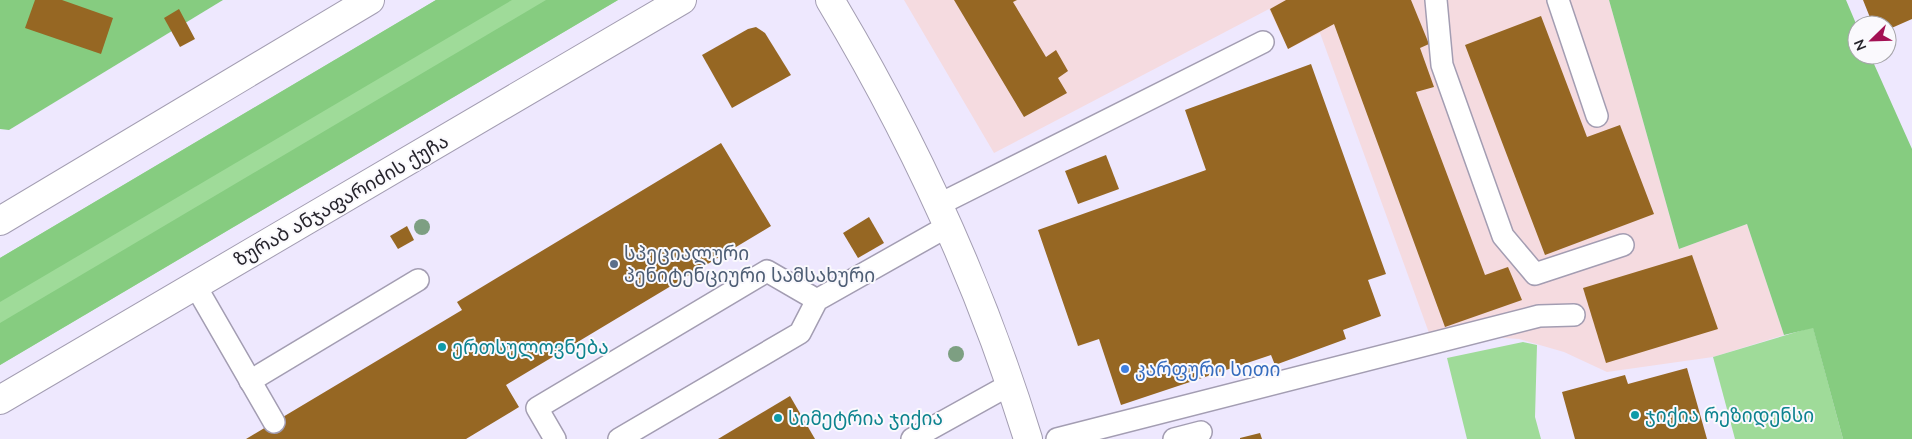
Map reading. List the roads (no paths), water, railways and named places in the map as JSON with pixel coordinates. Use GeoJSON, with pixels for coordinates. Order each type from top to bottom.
{"type":"FeatureCollection","features":[{"type":"Feature","properties":{"kind":"main road"},"geometry":{"type":"LineString","coordinates":[[0,221],[370,0]]}},
{"type":"Feature","properties":{"kind":"main road","name":"ზურაბ ანჯაფარიძის ქუჩა"},"geometry":{"type":"LineString","coordinates":[[0,400],[682,0]]}},
{"type":"Feature","properties":{"kind":"main road"},"geometry":{"type":"LineString","coordinates":[[830,0],[900,125],[945,215],[1011,384],[1028,439]]}},
{"type":"Feature","properties":{"kind":"lane"},"geometry":{"type":"LineString","coordinates":[[1436,0],[1442,65],[1503,236],[1535,274],[1623,245]]}},
{"type":"Feature","properties":{"kind":"lane"},"geometry":{"type":"LineString","coordinates":[[1558,0],[1597,116]]}},
{"type":"Feature","properties":{"kind":"lane"},"geometry":{"type":"LineString","coordinates":[[619,439],[800,333],[817,300],[945,215],[1263,42]]}},
{"type":"Feature","properties":{"kind":"lane"},"geometry":{"type":"LineString","coordinates":[[555,439],[537,408],[767,271],[817,300]]}},
{"type":"Feature","properties":{"kind":"lane"},"geometry":{"type":"LineString","coordinates":[[250,381],[418,280]]}},
{"type":"Feature","properties":{"kind":"lane"},"geometry":{"type":"LineString","coordinates":[[195,286],[274,422]]}},
{"type":"Feature","properties":{"kind":"lane"},"geometry":{"type":"LineString","coordinates":[[1057,439],[1539,316],[1574,315]]}},
{"type":"Feature","properties":{"kind":"lane"},"geometry":{"type":"LineString","coordinates":[[912,439],[1011,384]]}},
{"type":"Feature","properties":{"kind":"lane"},"geometry":{"type":"LineString","coordinates":[[1174,439],[1201,432]]}},
{"type":"Feature","properties":{"kind":"place","name":"სპეციალური პენიტენციური სამსახური"},"geometry":{"type":"Point","coordinates":[614,264]}},
{"type":"Feature","properties":{"kind":"place","name":"ერთსულოვნება"},"geometry":{"type":"Point","coordinates":[442,347]}},
{"type":"Feature","properties":{"kind":"place","name":"კარფური სითი"},"geometry":{"type":"Point","coordinates":[1125,369]}},
{"type":"Feature","properties":{"kind":"place","name":"ჯიქია რეზიდენსი"},"geometry":{"type":"Point","coordinates":[1635,415]}},
{"type":"Feature","properties":{"kind":"place","name":"სიმეტრია ჯიქია"},"geometry":{"type":"Point","coordinates":[778,418]}}]}
